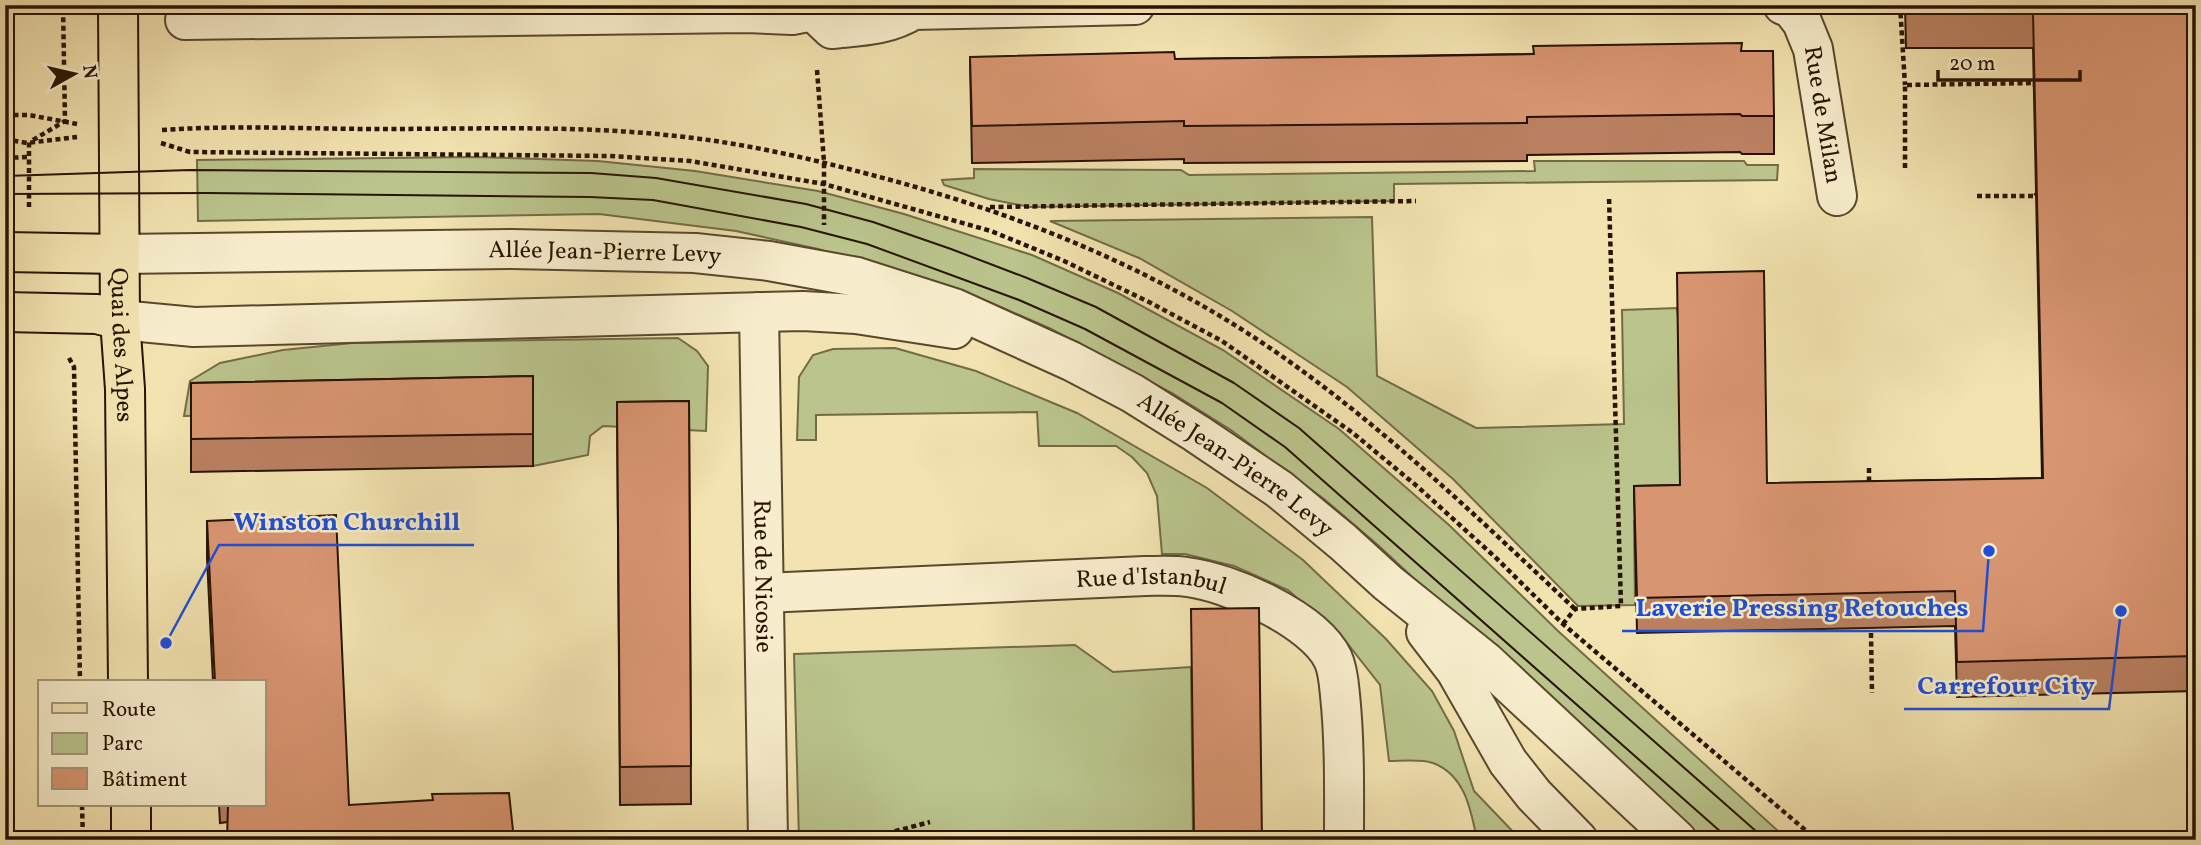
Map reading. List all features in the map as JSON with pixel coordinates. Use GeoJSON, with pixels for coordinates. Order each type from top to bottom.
{"type":"FeatureCollection","features":[{"type":"Feature","properties":{"kind":"main road","name":"Quai des Alpes"},"geometry":{"type":"LineString","coordinates":[[118,5],[120,320],[125,389],[128,680]]}},
{"type":"Feature","properties":{"kind":"main road"},"geometry":{"type":"LineString","coordinates":[[5,252],[120,254]]}},
{"type":"Feature","properties":{"kind":"main road"},"geometry":{"type":"LineString","coordinates":[[5,312],[97,314],[120,320]]}},
{"type":"Feature","properties":{"kind":"main road"},"geometry":{"type":"LineString","coordinates":[[131,806],[131,840]]}},
{"type":"Feature","properties":{"kind":"street"},"geometry":{"type":"LineString","coordinates":[[185,20],[746,9],[792,15],[816,8],[832,29],[881,24],[897,19],[910,8],[1135,5]]}},
{"type":"Feature","properties":{"kind":"street","name":"Rue de Milan"},"geometry":{"type":"LineString","coordinates":[[1783,5],[1791,8],[1802,22],[1813,49],[1837,196]]}},
{"type":"Feature","properties":{"kind":"street","name":"Allée Jean-Pierre Levy"},"geometry":{"type":"LineString","coordinates":[[120,254],[596,249],[695,253],[769,261],[825,271],[954,308],[1071,361],[1132,393],[1196,432],[1279,489],[1343,541],[1388,583],[1485,661],[1677,840]]}},
{"type":"Feature","properties":{"kind":"street","name":"Allée Jean-Pierre Levy"},"geometry":{"type":"LineString","coordinates":[[120,320],[194,327],[759,312],[856,314],[975,332],[1071,361]]}},
{"type":"Feature","properties":{"kind":"street","name":"Rue de Nicosie"},"geometry":{"type":"LineString","coordinates":[[759,312],[768,840]]}},
{"type":"Feature","properties":{"kind":"street","name":"Rue d'Istanbul"},"geometry":{"type":"LineString","coordinates":[[764,593],[1145,576],[1189,577],[1228,587],[1266,603],[1296,621],[1315,637],[1332,658],[1340,688],[1343,719],[1344,840]]}},
{"type":"Feature","properties":{"kind":"street","name":"Allée Jean-Pierre Levy"},"geometry":{"type":"LineString","coordinates":[[1388,583],[1456,671],[1508,762],[1534,795],[1578,840]]}},
{"type":"Feature","properties":{"kind":"path"},"geometry":{"type":"LineString","coordinates":[[5,139],[29,142],[65,121],[63,5]]}},
{"type":"Feature","properties":{"kind":"path"},"geometry":{"type":"LineString","coordinates":[[1900,5],[1905,85],[1905,168]]}},
{"type":"Feature","properties":{"kind":"path"},"geometry":{"type":"LineString","coordinates":[[816,8],[824,163],[825,271]]}},
{"type":"Feature","properties":{"kind":"path"},"geometry":{"type":"LineString","coordinates":[[1905,85],[2035,83],[2035,96]]}},
{"type":"Feature","properties":{"kind":"path"},"geometry":{"type":"LineString","coordinates":[[5,116],[29,115]]}},
{"type":"Feature","properties":{"kind":"path"},"geometry":{"type":"LineString","coordinates":[[5,158],[27,158]]}},
{"type":"Feature","properties":{"kind":"path"},"geometry":{"type":"LineString","coordinates":[[1977,196],[2036,196],[2036,184]]}},
{"type":"Feature","properties":{"kind":"path"},"geometry":{"type":"LineString","coordinates":[[1609,197],[1621,606],[1575,610],[1563,624],[1817,840]]}},
{"type":"Feature","properties":{"kind":"path"},"geometry":{"type":"LineString","coordinates":[[984,207],[1416,201]]}},
{"type":"Feature","properties":{"kind":"path","name":"Quai des Alpes"},"geometry":{"type":"LineString","coordinates":[[74,367],[80,680]]}},
{"type":"Feature","properties":{"kind":"path"},"geometry":{"type":"LineString","coordinates":[[1869,468],[1869,495]]}},
{"type":"Feature","properties":{"kind":"path"},"geometry":{"type":"LineString","coordinates":[[1871,634],[1872,693]]}},
{"type":"Feature","properties":{"kind":"path"},"geometry":{"type":"LineString","coordinates":[[82,806],[83,840]]}},
{"type":"Feature","properties":{"kind":"path"},"geometry":{"type":"LineString","coordinates":[[862,840],[930,822]]}},
{"type":"Feature","properties":{"kind":"green space"},"geometry":{"type":"Polygon","coordinates":[[[476,157],[598,161],[695,171],[818,191],[904,214],[1032,255],[1118,293],[1223,350],[1339,429],[1449,525],[1558,631],[1788,840],[1695,840],[1379,546],[1324,499],[1231,430],[1172,393],[1049,328],[989,302],[818,249],[736,231],[599,214],[198,221],[197,160],[476,157]]]}},
{"type":"Feature","properties":{"kind":"green space"},"geometry":{"type":"Polygon","coordinates":[[[1534,161],[1744,161],[1747,165],[1778,165],[1777,180],[1394,184],[1394,201],[1030,207],[989,199],[944,185],[942,180],[974,178],[974,169],[1181,170],[1189,175],[1535,171],[1534,161]]]}},
{"type":"Feature","properties":{"kind":"green space"},"geometry":{"type":"Polygon","coordinates":[[[1372,217],[1377,376],[1476,428],[1624,424],[1622,310],[1677,308],[1699,513],[1634,521],[1635,605],[1578,606],[1453,479],[1347,387],[1232,311],[1139,258],[1050,221],[1372,217]]]}},
{"type":"Feature","properties":{"kind":"green space"},"geometry":{"type":"Polygon","coordinates":[[[678,338],[697,351],[708,366],[706,431],[603,426],[590,436],[588,455],[533,466],[533,409],[184,416],[190,381],[220,363],[283,350],[352,343],[678,338]]]}},
{"type":"Feature","properties":{"kind":"green space"},"geometry":{"type":"Polygon","coordinates":[[[895,348],[976,371],[1077,413],[1207,488],[1303,560],[1386,639],[1432,691],[1454,731],[1474,791],[1521,840],[1477,840],[1465,795],[1453,776],[1433,763],[1389,761],[1380,685],[1343,638],[1288,590],[1234,566],[1185,554],[1162,554],[1157,496],[1147,473],[1132,457],[1116,446],[1039,446],[1037,412],[816,415],[816,440],[797,440],[799,377],[813,355],[833,349],[895,348]]]}},
{"type":"Feature","properties":{"kind":"green space"},"geometry":{"type":"Polygon","coordinates":[[[1075,645],[1113,672],[1191,667],[1193,840],[799,840],[794,654],[1075,645]]]}},
{"type":"Feature","properties":{"kind":"building"},"geometry":{"type":"Polygon","coordinates":[[[1906,5],[2196,5],[2196,656],[1957,662],[1955,591],[1637,598],[1634,486],[1680,485],[1677,273],[1764,271],[1767,483],[2043,478],[2033,13],[1906,13],[1906,5]]]}},
{"type":"Feature","properties":{"kind":"building"},"geometry":{"type":"Polygon","coordinates":[[[1742,43],[1741,51],[1773,51],[1774,116],[1740,114],[1527,117],[1527,123],[1184,126],[1184,121],[972,126],[970,57],[1174,52],[1175,59],[1534,54],[1533,46],[1742,43]]]}},
{"type":"Feature","properties":{"kind":"building"},"geometry":{"type":"Polygon","coordinates":[[[533,376],[533,434],[191,439],[191,383],[533,376]]]}},
{"type":"Feature","properties":{"kind":"building"},"geometry":{"type":"Polygon","coordinates":[[[689,401],[691,766],[620,767],[617,402],[689,401]]]}},
{"type":"Feature","properties":{"kind":"building"},"geometry":{"type":"Polygon","coordinates":[[[336,515],[349,805],[433,800],[432,794],[509,793],[514,840],[227,840],[228,806],[266,806],[266,680],[215,680],[207,521],[336,515]]]}},
{"type":"Feature","properties":{"kind":"building"},"geometry":{"type":"Polygon","coordinates":[[[1259,608],[1262,840],[1194,840],[1191,609],[1259,608]]]}},
{"type":"Feature","properties":{"kind":"tram line"},"geometry":{"type":"LineString","coordinates":[[5,176],[190,170],[591,173],[656,178],[806,204],[873,222],[951,249],[1096,307],[1234,383],[1299,428],[1766,840]]}},
{"type":"Feature","properties":{"kind":"tram line"},"geometry":{"type":"LineString","coordinates":[[5,194],[206,193],[653,200],[801,227],[867,244],[1019,300],[1085,329],[1222,403],[1285,447],[1730,840]]}},
{"type":"Feature","properties":{"kind":"place","name":"Laverie Pressing Retouches"},"geometry":{"type":"Point","coordinates":[1989,551]}},
{"type":"Feature","properties":{"kind":"place","name":"Carrefour City"},"geometry":{"type":"Point","coordinates":[2121,611]}},
{"type":"Feature","properties":{"kind":"place","name":"Winston Churchill"},"geometry":{"type":"Point","coordinates":[166,643]}}]}
